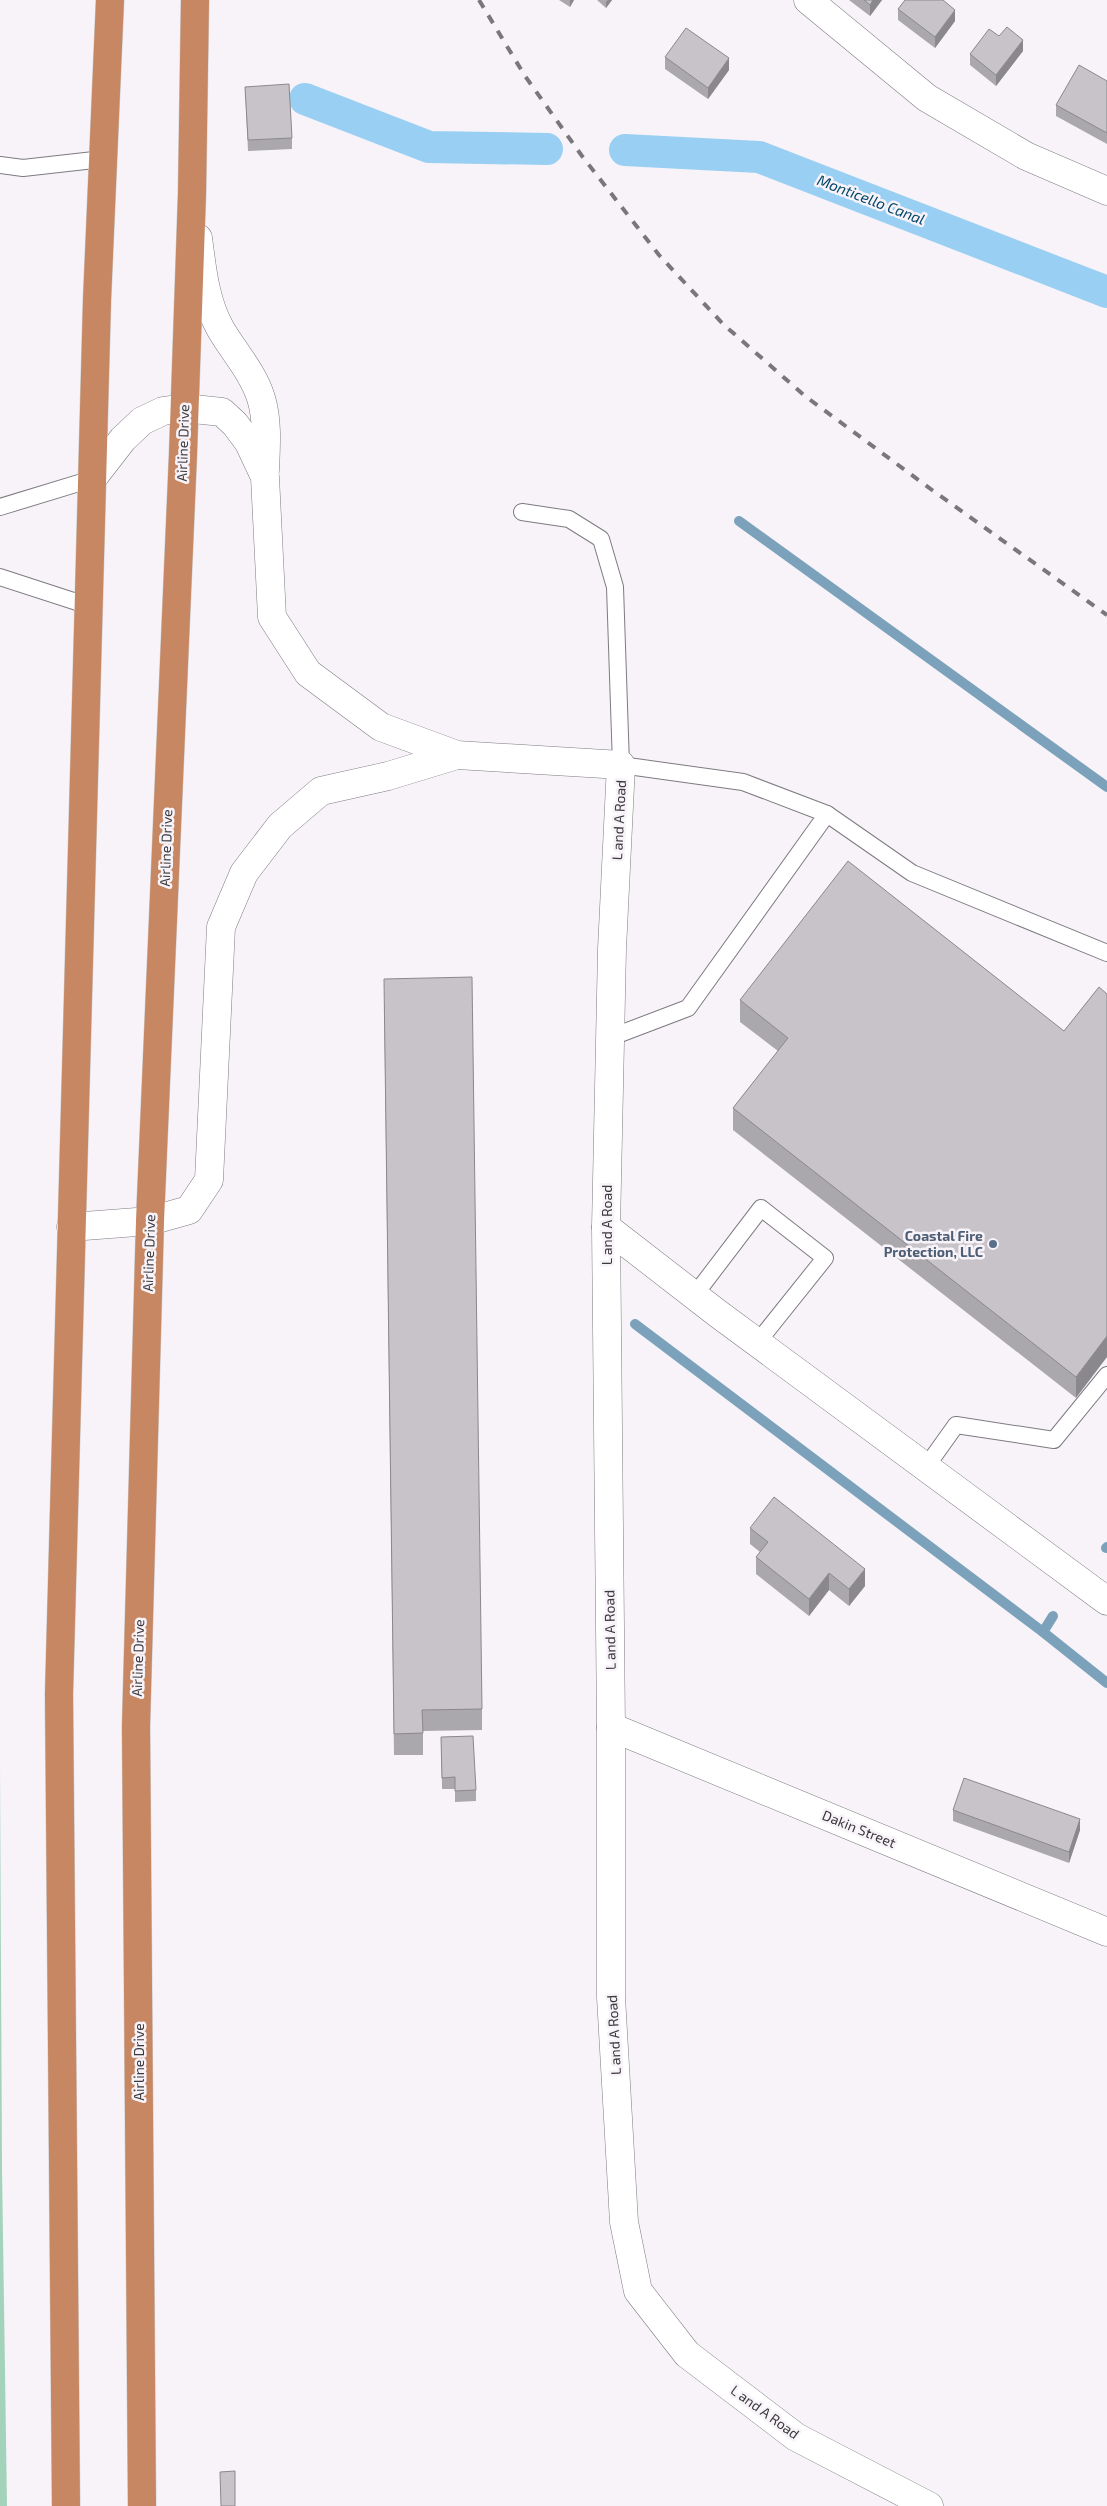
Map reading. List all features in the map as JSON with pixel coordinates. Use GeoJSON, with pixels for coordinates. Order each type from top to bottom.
{"type":"FeatureCollection","features":[{"type":"Feature","properties":{"kind":"highway"},"geometry":{"type":"LineString","coordinates":[[66,2506],[59,1694],[92,479],[110,0]]}},
{"type":"Feature","properties":{"kind":"highway","name":"Airline Drive"},"geometry":{"type":"LineString","coordinates":[[142,2506],[136,1726],[150,1221],[192,194],[195,0]]}},
{"type":"Feature","properties":{"kind":"street"},"geometry":{"type":"LineString","coordinates":[[808,0],[927,98],[1026,156],[1107,191]]}},
{"type":"Feature","properties":{"kind":"street"},"geometry":{"type":"LineString","coordinates":[[192,194],[203,277],[209,301],[220,327],[249,373],[260,396],[266,422],[265,477],[272,616],[308,673],[381,727],[457,755]]}},
{"type":"Feature","properties":{"kind":"street"},"geometry":{"type":"LineString","coordinates":[[92,479],[123,439],[142,421],[163,411],[184,408],[222,412],[235,424],[249,443],[265,477]]}},
{"type":"Feature","properties":{"kind":"street"},"geometry":{"type":"LineString","coordinates":[[71,1227],[150,1221],[189,1210],[209,1180],[221,927],[244,873],[280,826],[320,791],[388,776],[457,755]]}},
{"type":"Feature","properties":{"kind":"street","name":"L and A Road"},"geometry":{"type":"LineString","coordinates":[[457,755],[621,765],[610,1038],[606,1227],[611,1727],[611,1997],[624,2222],[638,2291],[687,2354],[796,2437],[929,2506]]}},
{"type":"Feature","properties":{"kind":"street"},"geometry":{"type":"LineString","coordinates":[[606,1227],[694,1296],[1107,1601]]}},
{"type":"Feature","properties":{"kind":"street","name":"Dakin Street"},"geometry":{"type":"LineString","coordinates":[[611,1727],[1107,1932]]}},
{"type":"Feature","properties":{"kind":"lane"},"geometry":{"type":"LineString","coordinates":[[0,165],[23,168],[103,159]]}},
{"type":"Feature","properties":{"kind":"lane"},"geometry":{"type":"LineString","coordinates":[[0,507],[92,479]]}},
{"type":"Feature","properties":{"kind":"lane"},"geometry":{"type":"LineString","coordinates":[[522,512],[569,519],[602,539],[615,587],[621,765],[743,782],[827,814],[912,873],[1107,953]]}},
{"type":"Feature","properties":{"kind":"lane"},"geometry":{"type":"LineString","coordinates":[[0,577],[89,606]]}},
{"type":"Feature","properties":{"kind":"lane"},"geometry":{"type":"LineString","coordinates":[[610,1038],[688,1008],[827,814]]}},
{"type":"Feature","properties":{"kind":"lane"},"geometry":{"type":"LineString","coordinates":[[694,1296],[761,1208],[825,1258],[757,1343]]}},
{"type":"Feature","properties":{"kind":"lane"},"geometry":{"type":"LineString","coordinates":[[926,1467],[956,1425],[1054,1440],[1107,1375]]}},
{"type":"Feature","properties":{"kind":"green space"},"geometry":{"type":"Polygon","coordinates":[[[0,1765],[2,2168],[7,2506],[0,2506],[0,1765]]]}},
{"type":"Feature","properties":{"kind":"building"},"geometry":{"type":"Polygon","coordinates":[[[864,0],[873,0],[870,5],[864,0]]]}},
{"type":"Feature","properties":{"kind":"building"},"geometry":{"type":"Polygon","coordinates":[[[905,0],[943,0],[955,10],[935,37],[898,9],[905,0]]]}},
{"type":"Feature","properties":{"kind":"building"},"geometry":{"type":"Polygon","coordinates":[[[1007,27],[1023,40],[996,75],[970,54],[989,29],[999,36],[1007,27]]]}},
{"type":"Feature","properties":{"kind":"building"},"geometry":{"type":"Polygon","coordinates":[[[686,28],[729,58],[708,88],[665,57],[686,28]]]}},
{"type":"Feature","properties":{"kind":"building"},"geometry":{"type":"Polygon","coordinates":[[[1079,65],[1107,81],[1107,133],[1056,105],[1079,65]]]}},
{"type":"Feature","properties":{"kind":"building"},"geometry":{"type":"Polygon","coordinates":[[[289,84],[292,138],[248,140],[245,87],[289,84]]]}},
{"type":"Feature","properties":{"kind":"building","name":"Coastal Fire Protection, LLC"},"geometry":{"type":"Polygon","coordinates":[[[848,861],[1064,1031],[1099,987],[1107,994],[1107,1336],[1076,1377],[733,1108],[788,1038],[740,1000],[848,861]]]}},
{"type":"Feature","properties":{"kind":"building"},"geometry":{"type":"Polygon","coordinates":[[[472,977],[482,1709],[422,1710],[423,1733],[394,1734],[384,979],[472,977]]]}},
{"type":"Feature","properties":{"kind":"building"},"geometry":{"type":"Polygon","coordinates":[[[774,1497],[865,1569],[849,1589],[829,1573],[809,1599],[756,1557],[768,1542],[750,1528],[774,1497]]]}},
{"type":"Feature","properties":{"kind":"building"},"geometry":{"type":"Polygon","coordinates":[[[473,1736],[476,1790],[455,1791],[455,1777],[442,1778],[441,1737],[473,1736]]]}},
{"type":"Feature","properties":{"kind":"building"},"geometry":{"type":"Polygon","coordinates":[[[964,1778],[1080,1819],[1069,1852],[953,1810],[964,1778]]]}},
{"type":"Feature","properties":{"kind":"building"},"geometry":{"type":"Polygon","coordinates":[[[235,2471],[235,2506],[221,2506],[220,2472],[235,2471]]]}},
{"type":"Feature","properties":{"kind":"waterway"},"geometry":{"type":"LineString","coordinates":[[305,99],[429,147],[547,149]]}},
{"type":"Feature","properties":{"kind":"waterway","name":"Monticello Canal"},"geometry":{"type":"LineString","coordinates":[[625,150],[759,157],[1107,292]]}},
{"type":"Feature","properties":{"kind":"waterway"},"geometry":{"type":"LineString","coordinates":[[739,521],[1107,787]]}},
{"type":"Feature","properties":{"kind":"waterway"},"geometry":{"type":"LineString","coordinates":[[635,1324],[1043,1632],[1107,1683]]}},
{"type":"Feature","properties":{"kind":"waterway"},"geometry":{"type":"LineString","coordinates":[[1043,1632],[1053,1616]]}},
{"type":"Feature","properties":{"kind":"railway"},"geometry":{"type":"LineString","coordinates":[[479,0],[525,76],[582,156],[659,255],[723,324],[805,396],[932,490],[1107,615]]}},
{"type":"Feature","properties":{"kind":"place","name":"Coastal Fire Protection, LLC"},"geometry":{"type":"Point","coordinates":[993,1244]}}]}
